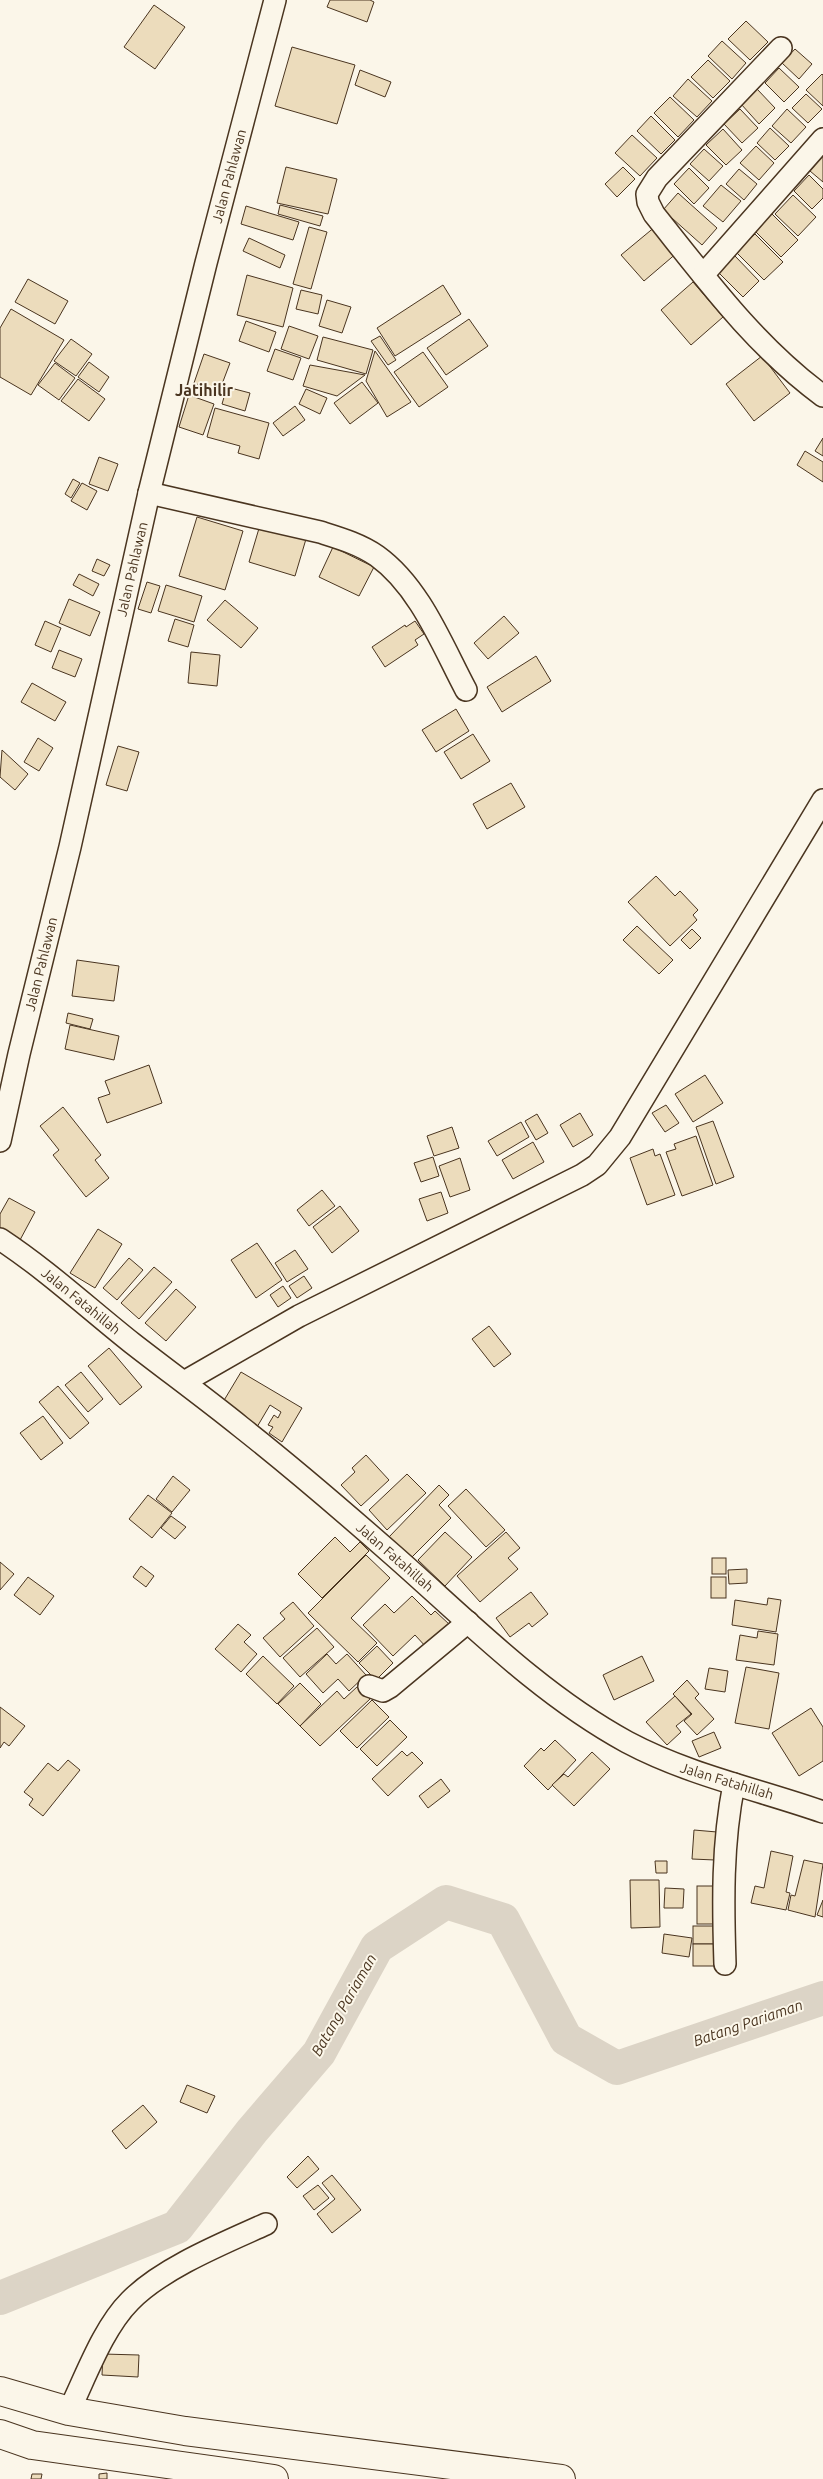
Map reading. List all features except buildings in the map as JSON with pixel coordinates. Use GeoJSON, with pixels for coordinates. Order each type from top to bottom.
{"type":"FeatureCollection","features":[{"type":"Feature","properties":{"kind":"highway"},"geometry":{"type":"LineString","coordinates":[[0,2391],[69,2410],[226,2437],[514,2476],[561,2479]]}},
{"type":"Feature","properties":{"kind":"highway"},"geometry":{"type":"LineString","coordinates":[[0,2434],[32,2445],[274,2479]]}},
{"type":"Feature","properties":{"kind":"street","name":"Jalan Pahlawan"},"geometry":{"type":"LineString","coordinates":[[0,1141],[18,1054],[72,838],[149,493],[206,263],[275,0]]}},
{"type":"Feature","properties":{"kind":"street"},"geometry":{"type":"LineString","coordinates":[[781,48],[657,178],[647,194],[648,202],[654,214],[751,332],[791,371],[823,396]]}},
{"type":"Feature","properties":{"kind":"street"},"geometry":{"type":"LineString","coordinates":[[703,275],[823,138]]}},
{"type":"Feature","properties":{"kind":"street"},"geometry":{"type":"LineString","coordinates":[[149,493],[320,532],[375,555],[396,573],[416,600],[466,690]]}},
{"type":"Feature","properties":{"kind":"street"},"geometry":{"type":"LineString","coordinates":[[184,1382],[299,1316],[582,1175],[597,1165],[620,1137],[823,800]]}},
{"type":"Feature","properties":{"kind":"street","name":"Jalan Fatahillah"},"geometry":{"type":"LineString","coordinates":[[0,1239],[64,1286],[331,1500],[468,1622],[567,1704],[626,1741],[683,1768],[768,1793],[823,1812]]}},
{"type":"Feature","properties":{"kind":"street"},"geometry":{"type":"LineString","coordinates":[[369,1686],[383,1691],[390,1688],[468,1622]]}},
{"type":"Feature","properties":{"kind":"street"},"geometry":{"type":"LineString","coordinates":[[726,1964],[724,1862],[727,1823],[734,1784]]}},
{"type":"Feature","properties":{"kind":"street"},"geometry":{"type":"LineString","coordinates":[[69,2410],[107,2334],[130,2300],[194,2257],[266,2224]]}},
{"type":"Feature","properties":{"kind":"waterway","name":"Batang Pariaman"},"geometry":{"type":"LineString","coordinates":[[0,2298],[177,2227],[252,2131],[319,2053],[377,1947],[446,1902],[503,1920],[566,2039],[617,2068],[823,1998]]}},
{"type":"Feature","properties":{"kind":"district","name":"Jatihilir"},"geometry":{"type":"Point","coordinates":[204,390]}}]}
